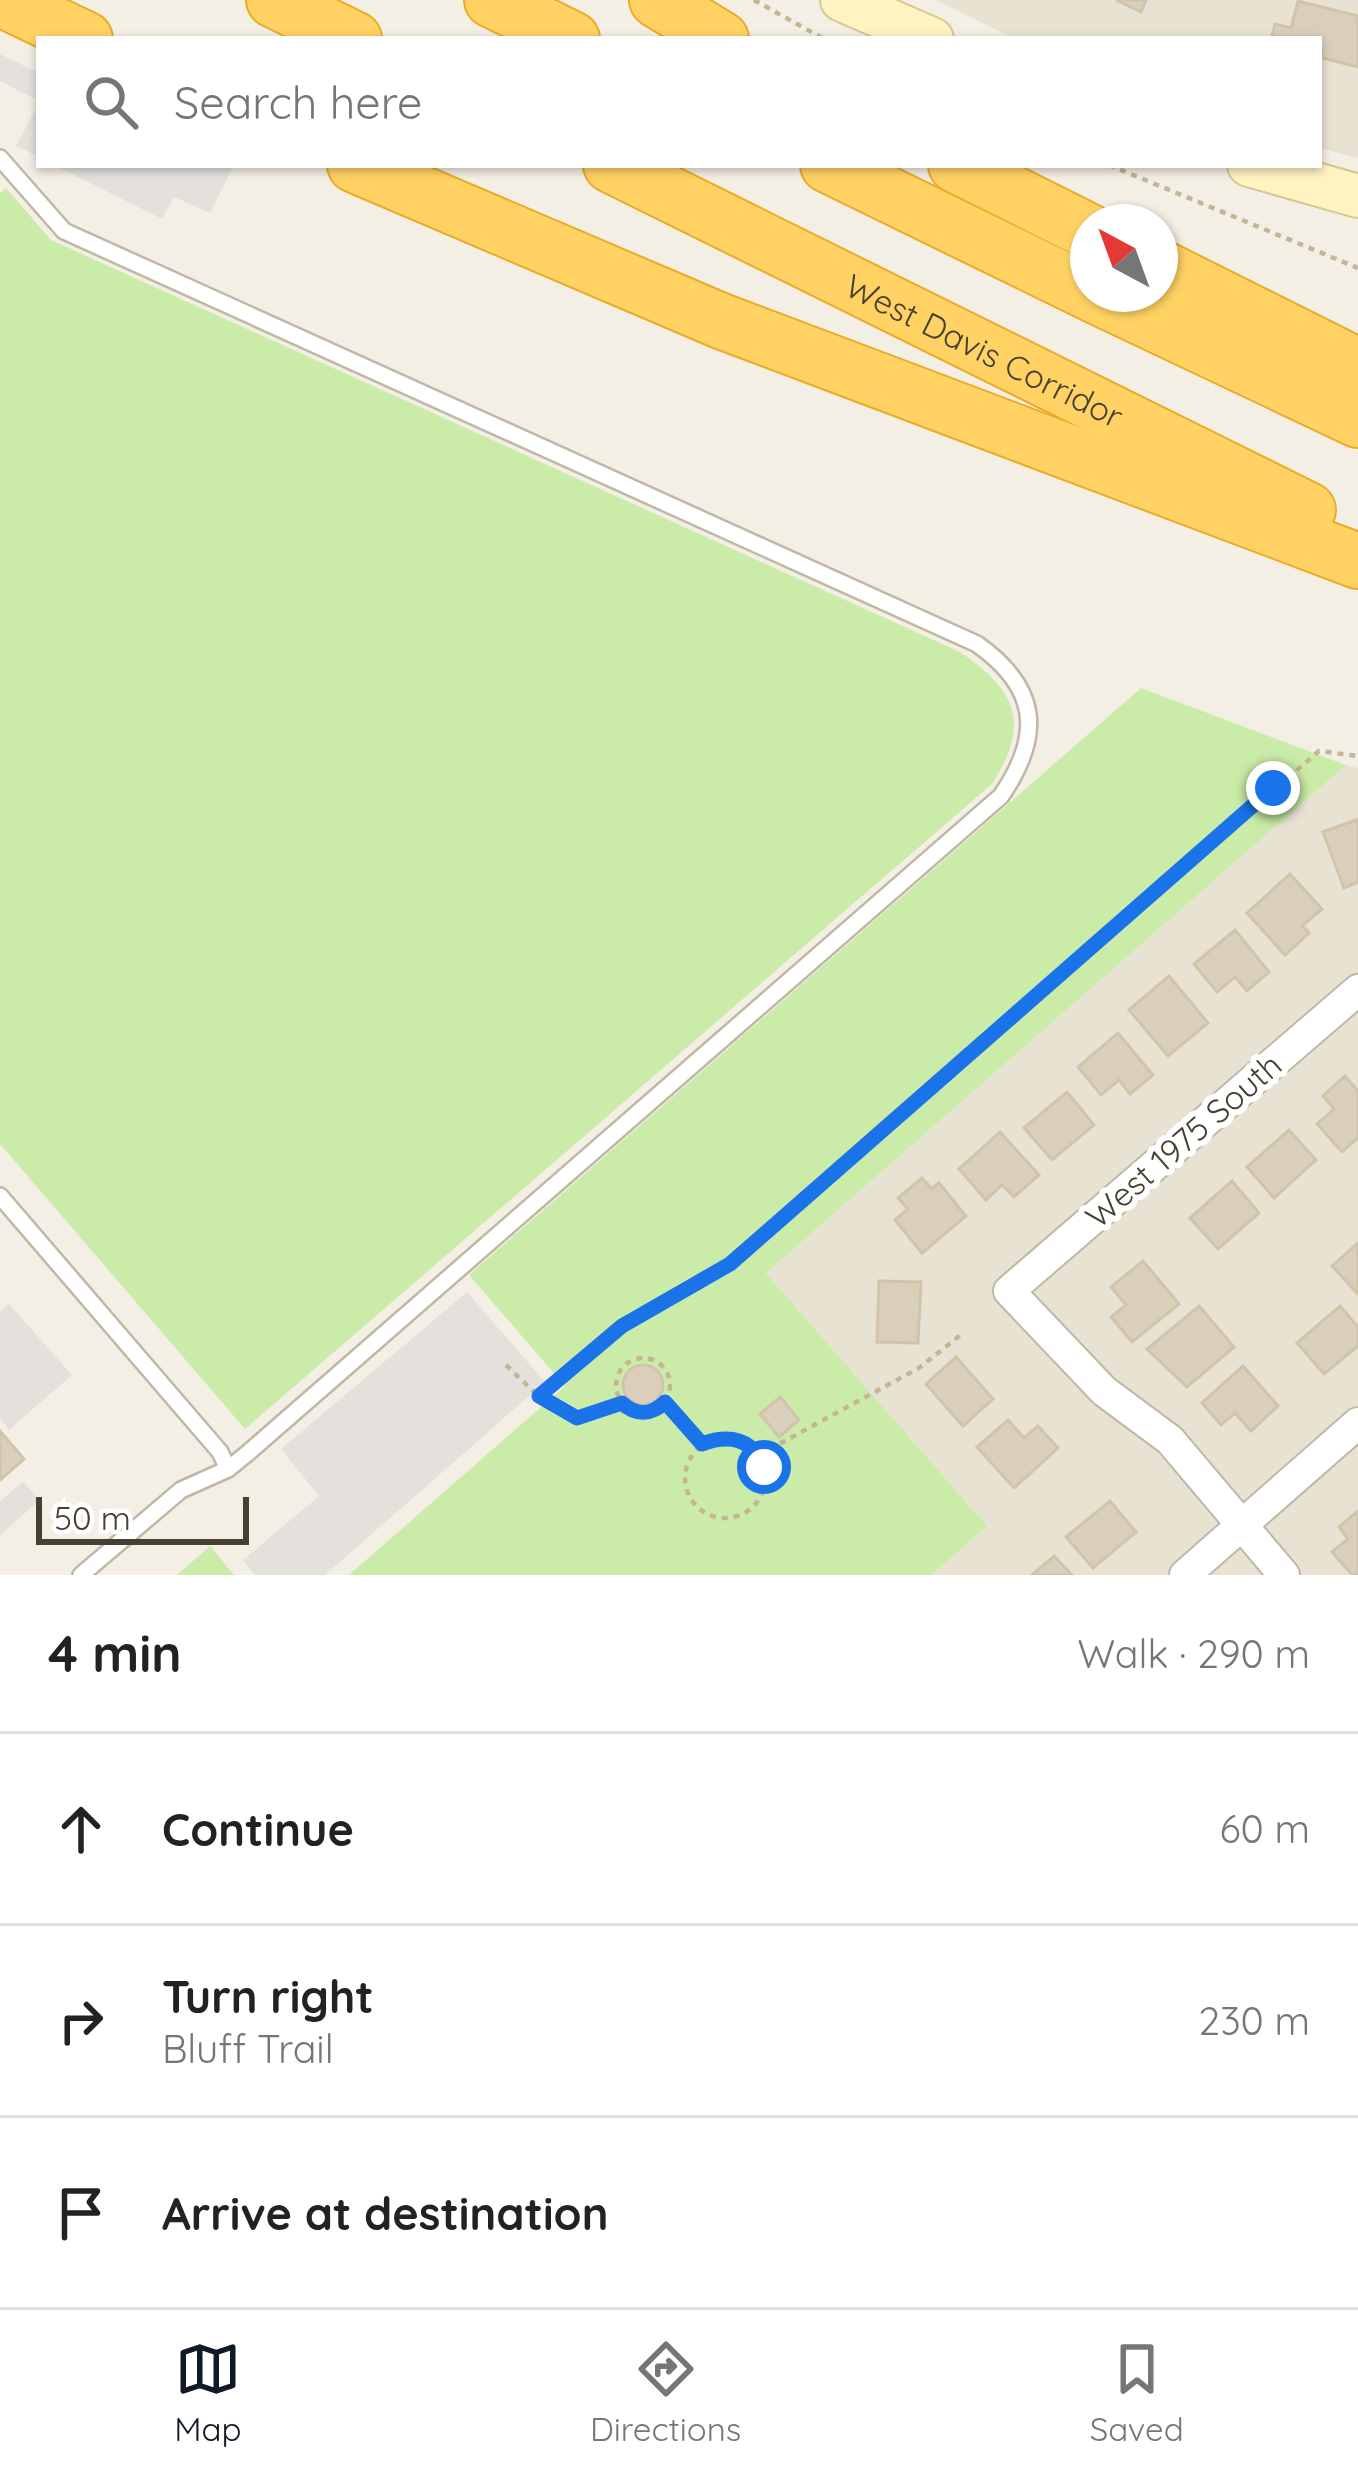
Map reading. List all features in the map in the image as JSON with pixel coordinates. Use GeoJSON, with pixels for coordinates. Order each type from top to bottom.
{"type":"FeatureCollection","features":[{"type":"Feature","properties":{"kind":"highway"},"geometry":{"type":"LineString","coordinates":[[3,0],[79,36]]}},
{"type":"Feature","properties":{"kind":"highway"},"geometry":{"type":"LineString","coordinates":[[274,0],[348,36]]}},
{"type":"Feature","properties":{"kind":"highway"},"geometry":{"type":"LineString","coordinates":[[492,0],[566,36]]}},
{"type":"Feature","properties":{"kind":"highway"},"geometry":{"type":"LineString","coordinates":[[657,0],[717,36]]}},
{"type":"Feature","properties":{"kind":"highway"},"geometry":{"type":"LineString","coordinates":[[362,168],[721,321],[1358,561]]}},
{"type":"Feature","properties":{"kind":"highway","name":"West Davis Corridor"},"geometry":{"type":"LineString","coordinates":[[617,168],[1358,533]]}},
{"type":"Feature","properties":{"kind":"highway"},"geometry":{"type":"LineString","coordinates":[[834,168],[1070,283]]}},
{"type":"Feature","properties":{"kind":"highway"},"geometry":{"type":"LineString","coordinates":[[962,168],[1070,222]]}},
{"type":"Feature","properties":{"kind":"highway"},"geometry":{"type":"LineString","coordinates":[[1178,275],[1358,366]]}},
{"type":"Feature","properties":{"kind":"highway"},"geometry":{"type":"LineString","coordinates":[[1130,312],[1358,420]]}},
{"type":"Feature","properties":{"kind":"street"},"geometry":{"type":"LineString","coordinates":[[842,0],[925,36]]}},
{"type":"Feature","properties":{"kind":"street"},"geometry":{"type":"LineString","coordinates":[[1260,168],[1358,196]]}},
{"type":"Feature","properties":{"kind":"street","name":"West 1975 South"},"geometry":{"type":"LineString","coordinates":[[1241,1526],[1170,1440],[1104,1391],[1009,1291],[1358,990]]}},
{"type":"Feature","properties":{"kind":"street"},"geometry":{"type":"LineString","coordinates":[[1185,1575],[1358,1423]]}},
{"type":"Feature","properties":{"kind":"street"},"geometry":{"type":"LineString","coordinates":[[1241,1526],[1284,1575]]}},
{"type":"Feature","properties":{"kind":"lane"},"geometry":{"type":"LineString","coordinates":[[0,158],[64,231],[977,644],[1001,661],[1018,683],[1029,712],[1029,744],[1001,796],[228,1469],[181,1490],[80,1575]]}},
{"type":"Feature","properties":{"kind":"lane"},"geometry":{"type":"LineString","coordinates":[[0,1196],[220,1452],[228,1469]]}},
{"type":"Feature","properties":{"kind":"path"},"geometry":{"type":"LineString","coordinates":[[754,0],[819,36]]}},
{"type":"Feature","properties":{"kind":"path"},"geometry":{"type":"LineString","coordinates":[[1116,168],[1358,268]]}},
{"type":"Feature","properties":{"kind":"path"},"geometry":{"type":"LineString","coordinates":[[539,1396],[622,1326],[730,1264],[1319,752],[1358,756]]}},
{"type":"Feature","properties":{"kind":"path"},"geometry":{"type":"LineString","coordinates":[[759,1455],[919,1368],[963,1333]]}},
{"type":"Feature","properties":{"kind":"path"},"geometry":{"type":"LineString","coordinates":[[640,1358],[665,1368],[671,1385],[665,1402],[642,1413],[622,1403],[616,1391],[619,1373],[640,1358]]}},
{"type":"Feature","properties":{"kind":"path"},"geometry":{"type":"LineString","coordinates":[[506,1365],[539,1396],[577,1418],[622,1403]]}},
{"type":"Feature","properties":{"kind":"path"},"geometry":{"type":"LineString","coordinates":[[665,1402],[702,1444]]}},
{"type":"Feature","properties":{"kind":"path"},"geometry":{"type":"LineString","coordinates":[[733,1438],[759,1455],[765,1481],[758,1501],[741,1515],[718,1517],[695,1504],[686,1486],[689,1460],[702,1444],[733,1438]]}},
{"type":"Feature","properties":{"kind":"shaded area"},"geometry":{"type":"Polygon","coordinates":[[[936,0],[1358,0],[1358,158],[1322,149],[1322,36],[1009,36],[936,0]]]}},
{"type":"Feature","properties":{"kind":"shaded area"},"geometry":{"type":"Polygon","coordinates":[[[0,54],[36,72],[36,99],[0,81],[0,54]]]}},
{"type":"Feature","properties":{"kind":"shaded area"},"geometry":{"type":"Polygon","coordinates":[[[36,109],[36,156],[16,146],[36,109]]]}},
{"type":"Feature","properties":{"kind":"shaded area"},"geometry":{"type":"Polygon","coordinates":[[[60,168],[232,169],[210,213],[174,197],[162,219],[60,168]]]}},
{"type":"Feature","properties":{"kind":"shaded area"},"geometry":{"type":"Polygon","coordinates":[[[1346,765],[1358,768],[1358,1575],[930,1575],[987,1526],[766,1273],[1346,765]]]}},
{"type":"Feature","properties":{"kind":"shaded area"},"geometry":{"type":"Polygon","coordinates":[[[467,1292],[545,1382],[325,1575],[255,1575],[243,1560],[319,1496],[281,1449],[467,1292]]]}},
{"type":"Feature","properties":{"kind":"shaded area"},"geometry":{"type":"Polygon","coordinates":[[[9,1304],[72,1375],[9,1430],[0,1419],[0,1312],[9,1304]]]}},
{"type":"Feature","properties":{"kind":"shaded area"},"geometry":{"type":"Polygon","coordinates":[[[23,1482],[40,1500],[0,1535],[0,1501],[23,1482]]]}},
{"type":"Feature","properties":{"kind":"green space"},"geometry":{"type":"Polygon","coordinates":[[[6,188],[51,240],[960,652],[995,680],[1012,710],[1011,743],[992,784],[245,1429],[0,1144],[0,193],[6,188]]]}},
{"type":"Feature","properties":{"kind":"green space"},"geometry":{"type":"Polygon","coordinates":[[[1141,688],[1346,765],[766,1273],[987,1526],[931,1575],[349,1575],[565,1386],[469,1275],[1141,688]]]}},
{"type":"Feature","properties":{"kind":"green space"},"geometry":{"type":"Polygon","coordinates":[[[210,1546],[234,1575],[177,1575],[210,1546]]]}},
{"type":"Feature","properties":{"kind":"building"},"geometry":{"type":"Polygon","coordinates":[[[1116,0],[1146,0],[1141,12],[1116,0]]]}},
{"type":"Feature","properties":{"kind":"building"},"geometry":{"type":"Polygon","coordinates":[[[1298,1],[1358,16],[1358,67],[1322,58],[1322,36],[1272,36],[1275,24],[1291,28],[1298,1]]]}},
{"type":"Feature","properties":{"kind":"building"},"geometry":{"type":"Polygon","coordinates":[[[1358,819],[1358,882],[1344,888],[1323,832],[1358,819]]]}},
{"type":"Feature","properties":{"kind":"building"},"geometry":{"type":"Polygon","coordinates":[[[1290,874],[1322,909],[1302,926],[1309,933],[1285,955],[1247,913],[1290,874]]]}},
{"type":"Feature","properties":{"kind":"building"},"geometry":{"type":"Polygon","coordinates":[[[1235,930],[1269,972],[1247,991],[1235,977],[1217,992],[1194,964],[1235,930]]]}},
{"type":"Feature","properties":{"kind":"building"},"geometry":{"type":"Polygon","coordinates":[[[1169,976],[1208,1023],[1168,1056],[1129,1010],[1169,976]]]}},
{"type":"Feature","properties":{"kind":"building"},"geometry":{"type":"Polygon","coordinates":[[[1118,1033],[1153,1075],[1130,1094],[1119,1080],[1101,1095],[1078,1067],[1118,1033]]]}},
{"type":"Feature","properties":{"kind":"building"},"geometry":{"type":"Polygon","coordinates":[[[1345,1076],[1358,1091],[1358,1138],[1342,1152],[1317,1124],[1334,1109],[1323,1096],[1345,1076]]]}},
{"type":"Feature","properties":{"kind":"building"},"geometry":{"type":"Polygon","coordinates":[[[1067,1092],[1094,1125],[1052,1160],[1024,1128],[1067,1092]]]}},
{"type":"Feature","properties":{"kind":"building"},"geometry":{"type":"Polygon","coordinates":[[[1289,1130],[1316,1160],[1274,1198],[1247,1167],[1289,1130]]]}},
{"type":"Feature","properties":{"kind":"building"},"geometry":{"type":"Polygon","coordinates":[[[1000,1132],[1039,1175],[1014,1197],[1002,1185],[986,1200],[959,1169],[1000,1132]]]}},
{"type":"Feature","properties":{"kind":"building"},"geometry":{"type":"Polygon","coordinates":[[[922,1178],[932,1189],[939,1183],[966,1216],[922,1253],[895,1220],[908,1209],[898,1198],[922,1178]]]}},
{"type":"Feature","properties":{"kind":"building"},"geometry":{"type":"Polygon","coordinates":[[[1232,1181],[1259,1213],[1218,1249],[1190,1218],[1232,1181]]]}},
{"type":"Feature","properties":{"kind":"building"},"geometry":{"type":"Polygon","coordinates":[[[1358,1243],[1358,1294],[1332,1266],[1358,1243]]]}},
{"type":"Feature","properties":{"kind":"building"},"geometry":{"type":"Polygon","coordinates":[[[1143,1261],[1179,1304],[1132,1342],[1111,1317],[1126,1305],[1111,1287],[1143,1261]]]}},
{"type":"Feature","properties":{"kind":"building"},"geometry":{"type":"Polygon","coordinates":[[[879,1281],[921,1282],[918,1343],[877,1342],[879,1281]]]}},
{"type":"Feature","properties":{"kind":"building"},"geometry":{"type":"Polygon","coordinates":[[[1199,1306],[1234,1347],[1187,1387],[1147,1349],[1199,1306]]]}},
{"type":"Feature","properties":{"kind":"building"},"geometry":{"type":"Polygon","coordinates":[[[1340,1306],[1358,1327],[1358,1346],[1324,1374],[1297,1343],[1340,1306]]]}},
{"type":"Feature","properties":{"kind":"building"},"geometry":{"type":"Polygon","coordinates":[[[956,1357],[993,1399],[963,1426],[926,1384],[956,1357]]]}},
{"type":"Feature","properties":{"kind":"building"},"geometry":{"type":"Polygon","coordinates":[[[643,1365],[657,1371],[663,1385],[657,1399],[643,1405],[629,1399],[623,1385],[629,1371],[643,1365]]]}},
{"type":"Feature","properties":{"kind":"building"},"geometry":{"type":"Polygon","coordinates":[[[1243,1366],[1278,1406],[1251,1431],[1235,1413],[1221,1425],[1202,1403],[1243,1366]]]}},
{"type":"Feature","properties":{"kind":"building"},"geometry":{"type":"Polygon","coordinates":[[[780,1397],[799,1420],[779,1437],[760,1414],[780,1397]]]}},
{"type":"Feature","properties":{"kind":"building"},"geometry":{"type":"Polygon","coordinates":[[[1008,1420],[1024,1438],[1038,1426],[1058,1448],[1014,1488],[977,1447],[1008,1420]]]}},
{"type":"Feature","properties":{"kind":"building"},"geometry":{"type":"Polygon","coordinates":[[[0,1431],[24,1459],[0,1480],[0,1431]]]}},
{"type":"Feature","properties":{"kind":"building"},"geometry":{"type":"Polygon","coordinates":[[[1110,1501],[1136,1532],[1093,1568],[1066,1537],[1110,1501]]]}},
{"type":"Feature","properties":{"kind":"building"},"geometry":{"type":"Polygon","coordinates":[[[1358,1511],[1358,1575],[1352,1575],[1332,1552],[1348,1539],[1339,1527],[1358,1511]]]}},
{"type":"Feature","properties":{"kind":"building"},"geometry":{"type":"Polygon","coordinates":[[[1054,1556],[1072,1575],[1032,1575],[1054,1556]]]}},
{"type":"Feature","properties":{"kind":"route"},"geometry":{"type":"LineString","coordinates":[[764,1467],[749,1445],[733,1438],[702,1444],[665,1402],[651,1412],[633,1411],[622,1403],[611,1412],[577,1418],[562,1414],[539,1396],[622,1326],[730,1264],[1273,788]]}}]}
